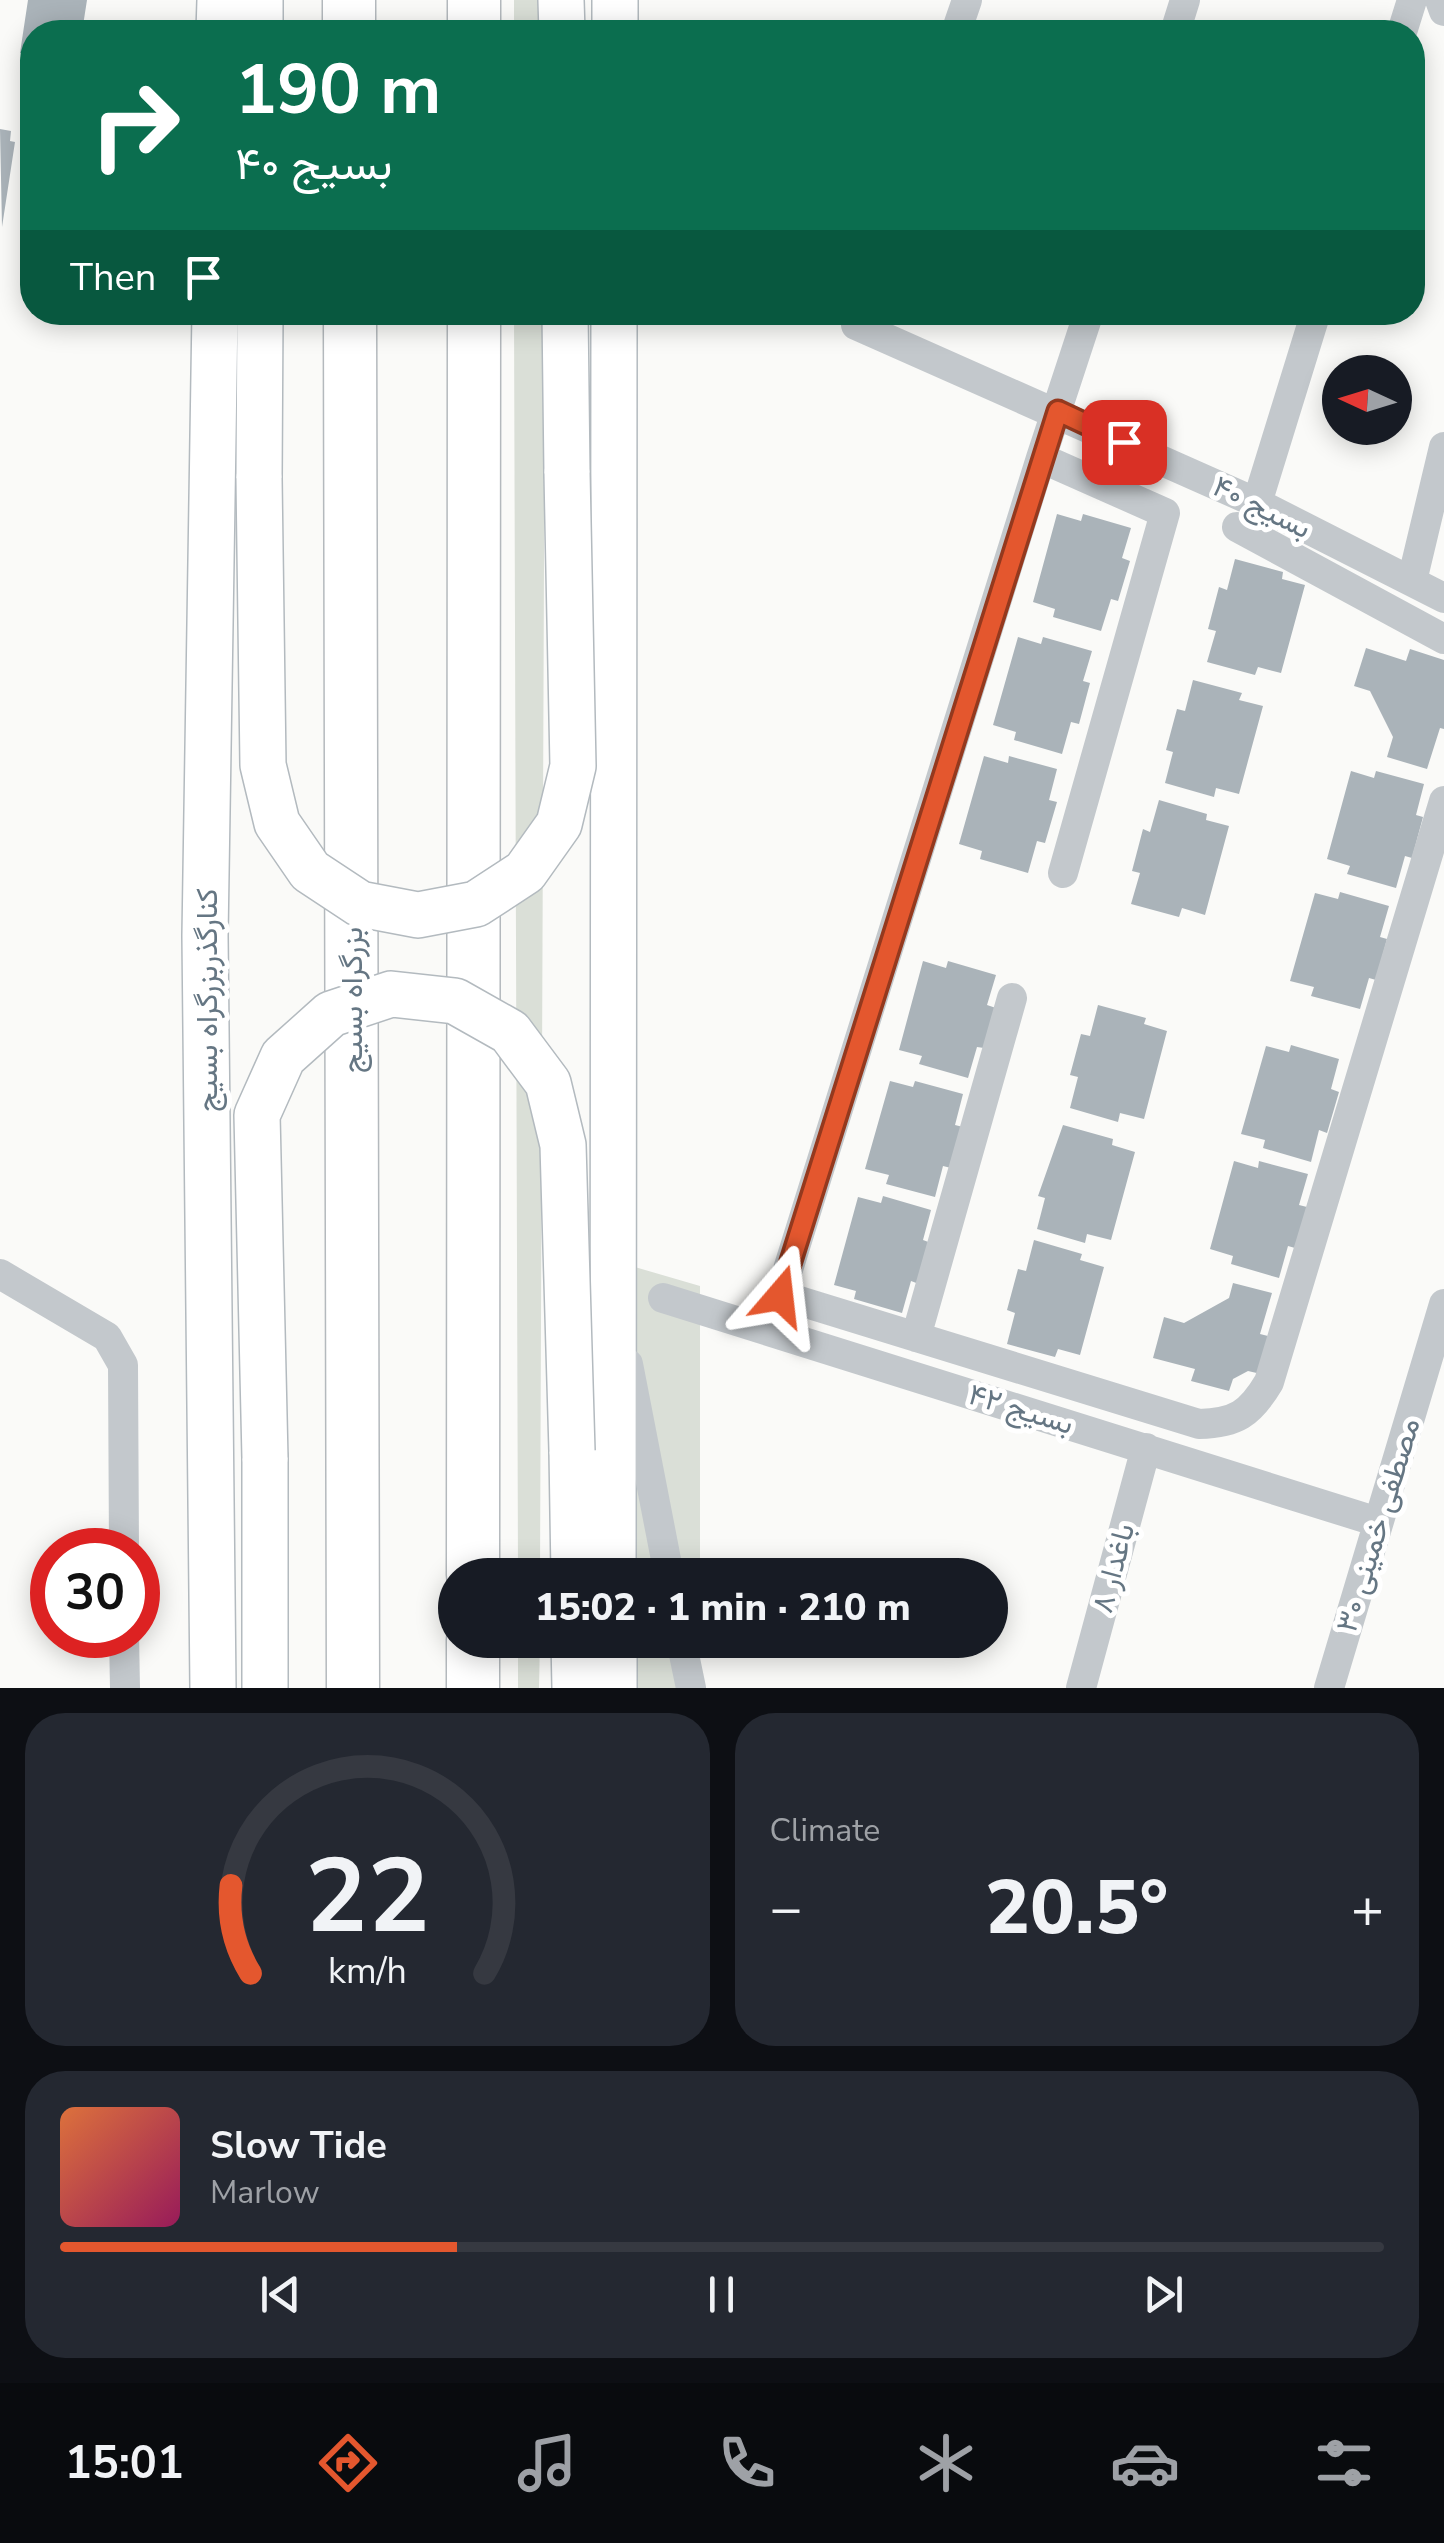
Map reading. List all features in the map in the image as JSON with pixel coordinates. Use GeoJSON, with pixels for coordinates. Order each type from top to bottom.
{"type":"FeatureCollection","features":[{"type":"Feature","properties":{"kind":"highway","name":"بزرگراه بسیج"},"geometry":{"type":"LineString","coordinates":[[350,325],[354,1688]]}},
{"type":"Feature","properties":{"kind":"highway"},"geometry":{"type":"LineString","coordinates":[[473,1558],[474,325]]}},
{"type":"Feature","properties":{"kind":"highway"},"geometry":{"type":"LineString","coordinates":[[473,1658],[473,1688]]}},
{"type":"Feature","properties":{"kind":"main road","name":"کنارگذربزرگراه بسیج"},"geometry":{"type":"LineString","coordinates":[[213,1688],[205,936],[215,325]]}},
{"type":"Feature","properties":{"kind":"main road"},"geometry":{"type":"LineString","coordinates":[[260,325],[263,765],[276,823],[310,871],[360,904],[418,915],[476,904],[525,872],[560,824],[573,766],[565,325]]}},
{"type":"Feature","properties":{"kind":"main road"},"geometry":{"type":"LineString","coordinates":[[614,325],[614,1558]]}},
{"type":"Feature","properties":{"kind":"main road"},"geometry":{"type":"LineString","coordinates":[[265,1688],[266,1458],[257,1115],[284,1057],[331,1014],[392,994],[454,1000],[510,1032],[548,1083],[563,1145],[574,1558]]}},
{"type":"Feature","properties":{"kind":"main road"},"geometry":{"type":"LineString","coordinates":[[574,1658],[575,1688]]}},
{"type":"Feature","properties":{"kind":"main road"},"geometry":{"type":"LineString","coordinates":[[614,1658],[614,1688]]}},
{"type":"Feature","properties":{"kind":"street"},"geometry":{"type":"LineString","coordinates":[[1440,0],[1444,12]]}},
{"type":"Feature","properties":{"kind":"street","name":"بسیج ۴۰"},"geometry":{"type":"LineString","coordinates":[[871,325],[1257,503],[1444,598]]}},
{"type":"Feature","properties":{"kind":"street"},"geometry":{"type":"LineString","coordinates":[[1084,325],[780,1296],[1199,1424],[1229,1423],[1253,1409],[1269,1382],[1444,801]]}},
{"type":"Feature","properties":{"kind":"street"},"geometry":{"type":"LineString","coordinates":[[1257,503],[1312,325]]}},
{"type":"Feature","properties":{"kind":"street"},"geometry":{"type":"LineString","coordinates":[[1412,581],[1444,447]]}},
{"type":"Feature","properties":{"kind":"street"},"geometry":{"type":"LineString","coordinates":[[1040,458],[1165,514],[1064,873]]}},
{"type":"Feature","properties":{"kind":"street"},"geometry":{"type":"LineString","coordinates":[[1237,528],[1444,638]]}},
{"type":"Feature","properties":{"kind":"street"},"geometry":{"type":"LineString","coordinates":[[916,1336],[1012,998]]}},
{"type":"Feature","properties":{"kind":"street"},"geometry":{"type":"LineString","coordinates":[[0,1274],[107,1336],[123,1365],[124,1528]]}},
{"type":"Feature","properties":{"kind":"street"},"geometry":{"type":"LineString","coordinates":[[612,1283],[666,1558]]}},
{"type":"Feature","properties":{"kind":"street","name":"بسیج ۴۲"},"geometry":{"type":"LineString","coordinates":[[663,1298],[1378,1522]]}},
{"type":"Feature","properties":{"kind":"street","name":"مصطفی خمینی ۳۰"},"geometry":{"type":"LineString","coordinates":[[1329,1688],[1444,1304]]}},
{"type":"Feature","properties":{"kind":"street","name":"باغدار ۸"},"geometry":{"type":"LineString","coordinates":[[1081,1688],[1146,1448]]}},
{"type":"Feature","properties":{"kind":"street"},"geometry":{"type":"LineString","coordinates":[[124,1658],[124,1688]]}},
{"type":"Feature","properties":{"kind":"street"},"geometry":{"type":"LineString","coordinates":[[684,1658],[690,1688]]}},
{"type":"Feature","properties":{"kind":"shaded area"},"geometry":{"type":"Polygon","coordinates":[[[514,0],[546,0],[546,20],[514,20],[514,0]]]}},
{"type":"Feature","properties":{"kind":"shaded area"},"geometry":{"type":"Polygon","coordinates":[[[514,325],[545,325],[540,1558],[518,1558],[514,325]]]}},
{"type":"Feature","properties":{"kind":"shaded area"},"geometry":{"type":"Polygon","coordinates":[[[628,1265],[700,1286],[700,1558],[627,1558],[628,1265]]]}},
{"type":"Feature","properties":{"kind":"shaded area"},"geometry":{"type":"Polygon","coordinates":[[[518,1658],[540,1658],[539,1688],[518,1688],[518,1658]]]}},
{"type":"Feature","properties":{"kind":"shaded area"},"geometry":{"type":"Polygon","coordinates":[[[627,1658],[700,1658],[700,1688],[627,1688],[627,1658]]]}},
{"type":"Feature","properties":{"kind":"building"},"geometry":{"type":"Polygon","coordinates":[[[28,0],[87,0],[84,20],[25,20],[28,0]]]}},
{"type":"Feature","properties":{"kind":"building"},"geometry":{"type":"Polygon","coordinates":[[[0,129],[11,131],[10,141],[15,142],[2,227],[0,129]]]}},
{"type":"Feature","properties":{"kind":"building"},"geometry":{"type":"Polygon","coordinates":[[[1057,514],[1081,521],[1083,514],[1131,528],[1122,558],[1130,561],[1118,601],[1111,599],[1101,631],[1053,617],[1055,609],[1033,602],[1057,514]]]}},
{"type":"Feature","properties":{"kind":"building"},"geometry":{"type":"Polygon","coordinates":[[[1235,559],[1283,572],[1282,579],[1305,585],[1281,673],[1258,667],[1255,675],[1207,662],[1216,631],[1208,629],[1219,587],[1227,590],[1235,559]]]}},
{"type":"Feature","properties":{"kind":"building"},"geometry":{"type":"Polygon","coordinates":[[[1018,637],[1041,644],[1043,637],[1092,651],[1083,681],[1090,683],[1079,724],[1071,722],[1062,754],[1014,740],[1016,732],[993,725],[1018,637]]]}},
{"type":"Feature","properties":{"kind":"building"},"geometry":{"type":"Polygon","coordinates":[[[1366,648],[1406,661],[1410,649],[1444,660],[1444,729],[1440,728],[1427,769],[1387,757],[1393,737],[1370,691],[1354,686],[1366,648]]]}},
{"type":"Feature","properties":{"kind":"building"},"geometry":{"type":"Polygon","coordinates":[[[1193,680],[1242,693],[1239,700],[1263,706],[1239,794],[1216,788],[1214,797],[1165,783],[1173,752],[1166,750],[1177,709],[1185,711],[1193,680]]]}},
{"type":"Feature","properties":{"kind":"building"},"geometry":{"type":"Polygon","coordinates":[[[984,756],[1008,763],[1009,756],[1057,769],[1049,800],[1057,802],[1045,843],[1037,841],[1028,873],[980,859],[982,851],[959,844],[984,756]]]}},
{"type":"Feature","properties":{"kind":"building"},"geometry":{"type":"Polygon","coordinates":[[[1351,771],[1374,778],[1376,771],[1424,784],[1416,815],[1423,817],[1412,858],[1405,856],[1396,888],[1347,874],[1350,866],[1327,859],[1351,771]]]}},
{"type":"Feature","properties":{"kind":"building"},"geometry":{"type":"Polygon","coordinates":[[[1159,800],[1207,814],[1206,820],[1229,826],[1205,915],[1182,908],[1179,917],[1131,904],[1140,873],[1132,871],[1143,829],[1150,832],[1159,800]]]}},
{"type":"Feature","properties":{"kind":"building"},"geometry":{"type":"Polygon","coordinates":[[[1340,892],[1389,906],[1380,937],[1387,939],[1376,980],[1369,978],[1360,1009],[1311,996],[1314,987],[1290,981],[1315,893],[1338,899],[1340,892]]]}},
{"type":"Feature","properties":{"kind":"building"},"geometry":{"type":"Polygon","coordinates":[[[923,961],[946,968],[948,961],[996,975],[987,1005],[996,1008],[984,1048],[977,1047],[968,1078],[919,1064],[922,1056],[899,1050],[923,961]]]}},
{"type":"Feature","properties":{"kind":"building"},"geometry":{"type":"Polygon","coordinates":[[[1098,1005],[1146,1018],[1144,1024],[1167,1031],[1144,1119],[1120,1113],[1118,1122],[1070,1108],[1078,1077],[1070,1075],[1081,1034],[1090,1036],[1098,1005]]]}},
{"type":"Feature","properties":{"kind":"building"},"geometry":{"type":"Polygon","coordinates":[[[1291,1045],[1339,1059],[1331,1089],[1339,1092],[1327,1133],[1319,1130],[1311,1162],[1263,1148],[1265,1140],[1241,1134],[1266,1046],[1289,1052],[1291,1045]]]}},
{"type":"Feature","properties":{"kind":"building"},"geometry":{"type":"Polygon","coordinates":[[[890,1081],[913,1087],[915,1081],[963,1094],[955,1125],[963,1127],[951,1168],[943,1166],[935,1197],[886,1184],[889,1175],[865,1169],[890,1081]]]}},
{"type":"Feature","properties":{"kind":"building"},"geometry":{"type":"Polygon","coordinates":[[[1063,1125],[1113,1139],[1112,1145],[1135,1152],[1111,1240],[1087,1234],[1085,1243],[1037,1229],[1045,1198],[1038,1196],[1063,1125]]]}},
{"type":"Feature","properties":{"kind":"building"},"geometry":{"type":"Polygon","coordinates":[[[1234,1161],[1258,1168],[1259,1161],[1308,1174],[1299,1205],[1307,1207],[1295,1248],[1288,1246],[1279,1278],[1231,1264],[1233,1256],[1210,1249],[1234,1161]]]}},
{"type":"Feature","properties":{"kind":"building"},"geometry":{"type":"Polygon","coordinates":[[[883,1196],[931,1210],[923,1240],[931,1243],[919,1284],[911,1281],[902,1313],[854,1299],[856,1291],[834,1285],[858,1197],[881,1203],[883,1196]]]}},
{"type":"Feature","properties":{"kind":"building"},"geometry":{"type":"Polygon","coordinates":[[[1034,1240],[1082,1254],[1080,1260],[1104,1267],[1080,1355],[1058,1349],[1055,1357],[1007,1344],[1015,1313],[1007,1310],[1018,1269],[1026,1271],[1034,1240]]]}},
{"type":"Feature","properties":{"kind":"building"},"geometry":{"type":"Polygon","coordinates":[[[1233,1283],[1272,1293],[1260,1334],[1272,1337],[1261,1374],[1248,1371],[1233,1379],[1229,1391],[1191,1381],[1195,1369],[1153,1358],[1164,1317],[1184,1323],[1229,1298],[1233,1283]]]}},
{"type":"Feature","properties":{"kind":"route"},"geometry":{"type":"LineString","coordinates":[[780,1296],[1040,458],[1058,411],[1124,442]]}}]}
